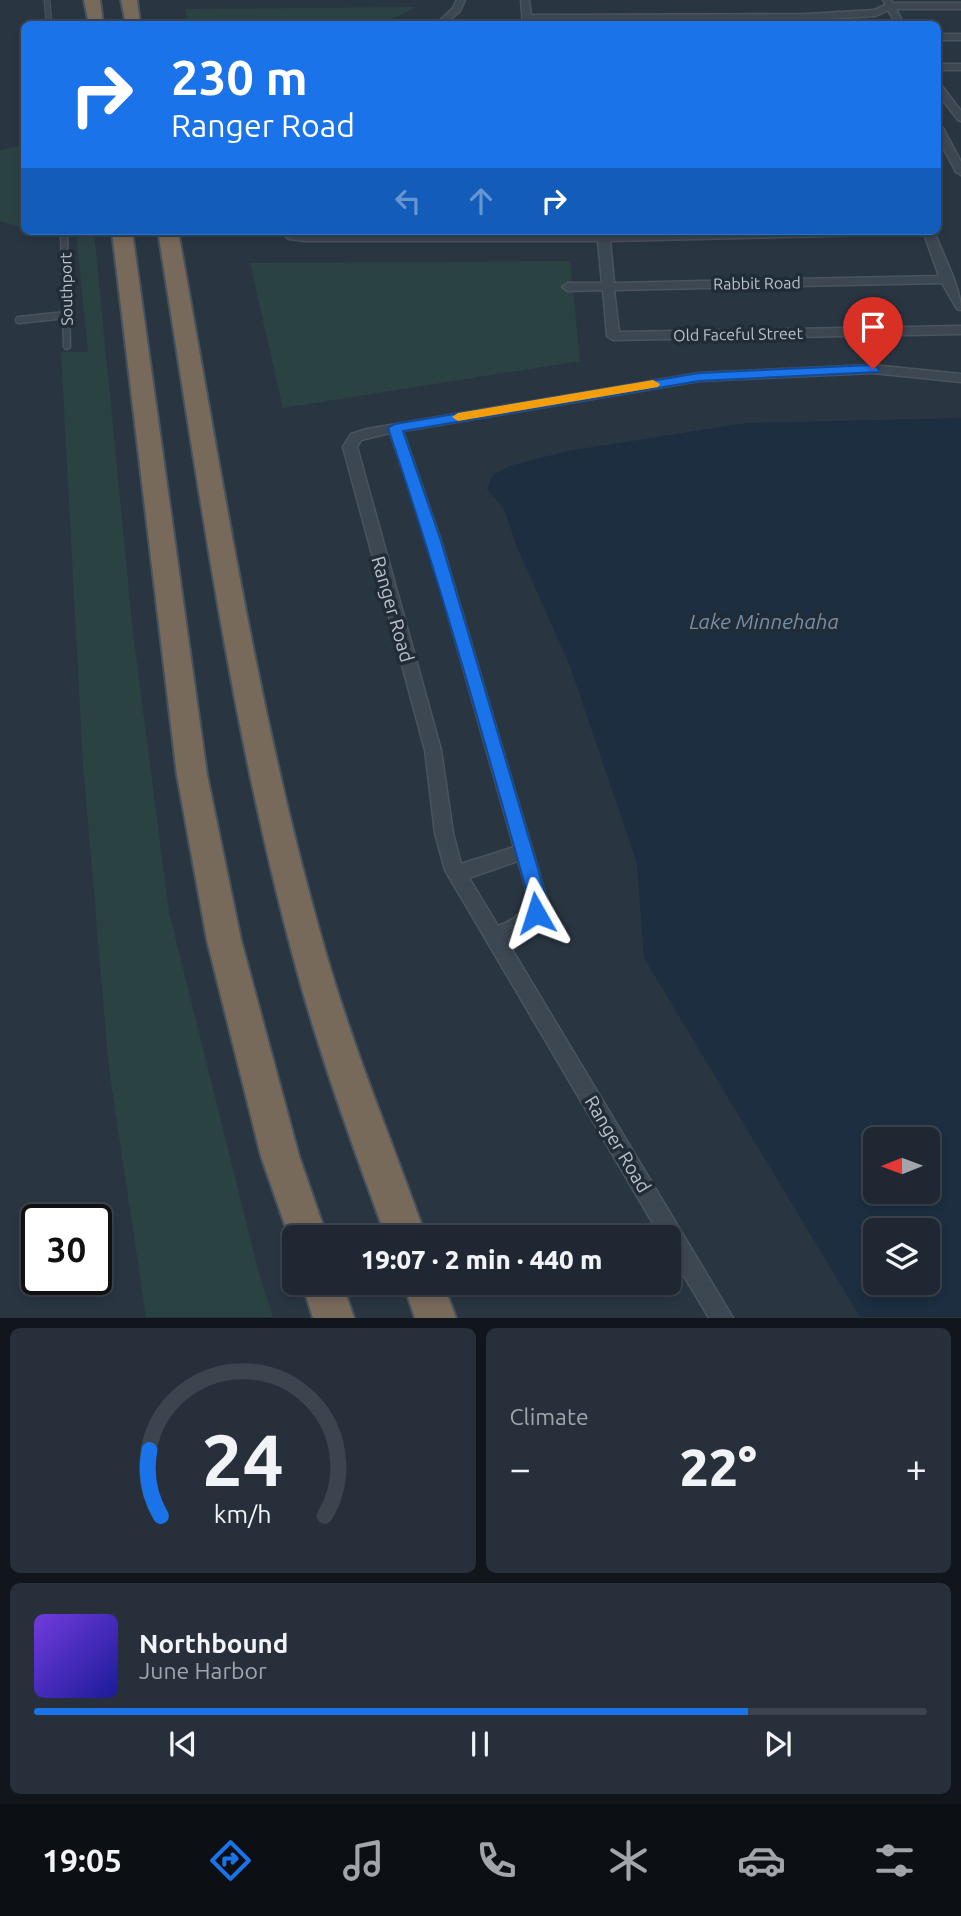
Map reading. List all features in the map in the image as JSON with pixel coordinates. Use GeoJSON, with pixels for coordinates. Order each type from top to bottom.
{"type":"FeatureCollection","features":[{"type":"Feature","properties":{"kind":"highway"},"geometry":{"type":"LineString","coordinates":[[92,0],[96,21]]}},
{"type":"Feature","properties":{"kind":"highway"},"geometry":{"type":"LineString","coordinates":[[129,0],[132,21]]}},
{"type":"Feature","properties":{"kind":"highway"},"geometry":{"type":"LineString","coordinates":[[123,235],[192,775],[224,940],[279,1156],[303,1225]]}},
{"type":"Feature","properties":{"kind":"highway"},"geometry":{"type":"LineString","coordinates":[[169,235],[239,637],[274,813],[300,919],[352,1089],[402,1225]]}},
{"type":"Feature","properties":{"kind":"highway"},"geometry":{"type":"LineString","coordinates":[[326,1295],[334,1318]]}},
{"type":"Feature","properties":{"kind":"highway"},"geometry":{"type":"LineString","coordinates":[[427,1295],[436,1318]]}},
{"type":"Feature","properties":{"kind":"street"},"geometry":{"type":"LineString","coordinates":[[443,21],[457,9],[461,0]]}},
{"type":"Feature","properties":{"kind":"street"},"geometry":{"type":"LineString","coordinates":[[524,0],[527,21],[825,16],[876,13],[889,3],[961,6]]}},
{"type":"Feature","properties":{"kind":"street"},"geometry":{"type":"LineString","coordinates":[[869,0],[880,21]]}},
{"type":"Feature","properties":{"kind":"street"},"geometry":{"type":"LineString","coordinates":[[889,3],[898,21]]}},
{"type":"Feature","properties":{"kind":"street"},"geometry":{"type":"LineString","coordinates":[[941,37],[961,37]]}},
{"type":"Feature","properties":{"kind":"street"},"geometry":{"type":"LineString","coordinates":[[941,67],[961,67]]}},
{"type":"Feature","properties":{"kind":"street"},"geometry":{"type":"LineString","coordinates":[[941,92],[961,118]]}},
{"type":"Feature","properties":{"kind":"street"},"geometry":{"type":"LineString","coordinates":[[947,102],[961,101]]}},
{"type":"Feature","properties":{"kind":"street"},"geometry":{"type":"LineString","coordinates":[[941,135],[955,167]]}},
{"type":"Feature","properties":{"kind":"street"},"geometry":{"type":"LineString","coordinates":[[290,235],[305,238],[603,235]]}},
{"type":"Feature","properties":{"kind":"street","name":"Old Faceful Street"},"geometry":{"type":"LineString","coordinates":[[603,235],[613,336],[961,330]]}},
{"type":"Feature","properties":{"kind":"street"},"geometry":{"type":"LineString","coordinates":[[930,235],[946,279],[961,306]]}},
{"type":"Feature","properties":{"kind":"street","name":"Rabbit Road"},"geometry":{"type":"LineString","coordinates":[[568,287],[946,279]]}},
{"type":"Feature","properties":{"kind":"street","name":"Ranger Road"},"geometry":{"type":"LineString","coordinates":[[722,1318],[456,874],[444,833],[433,750],[350,453],[352,442],[360,435],[395,428],[699,377],[873,369],[961,378]]}},
{"type":"Feature","properties":{"kind":"street"},"geometry":{"type":"LineString","coordinates":[[395,428],[434,541],[537,896],[536,913],[521,925],[494,937]]}},
{"type":"Feature","properties":{"kind":"street"},"geometry":{"type":"LineString","coordinates":[[456,874],[524,851]]}},
{"type":"Feature","properties":{"kind":"lane"},"geometry":{"type":"LineString","coordinates":[[47,0],[48,21]]}},
{"type":"Feature","properties":{"kind":"lane","name":"Southport"},"geometry":{"type":"LineString","coordinates":[[64,235],[67,346]]}},
{"type":"Feature","properties":{"kind":"lane"},"geometry":{"type":"LineString","coordinates":[[19,320],[66,314]]}},
{"type":"Feature","properties":{"kind":"green space"},"geometry":{"type":"Polygon","coordinates":[[[415,7],[389,21],[188,21],[185,9],[415,7]]]}},
{"type":"Feature","properties":{"kind":"green space"},"geometry":{"type":"Polygon","coordinates":[[[21,146],[21,227],[0,221],[0,150],[21,146]]]}},
{"type":"Feature","properties":{"kind":"green space"},"geometry":{"type":"Polygon","coordinates":[[[76,235],[94,235],[133,633],[169,912],[259,1274],[273,1317],[146,1317],[109,1069],[83,764],[61,352],[88,352],[76,235]]]}},
{"type":"Feature","properties":{"kind":"green space"},"geometry":{"type":"Polygon","coordinates":[[[570,261],[580,361],[283,408],[250,263],[570,261]]]}},
{"type":"Feature","properties":{"kind":"water","name":"Lake Minnehaha"},"geometry":{"type":"Polygon","coordinates":[[[961,418],[961,1317],[860,1317],[644,958],[637,864],[570,666],[517,547],[504,509],[487,489],[493,475],[513,465],[568,451],[746,423],[961,418]]]}},
{"type":"Feature","properties":{"kind":"slow traffic"},"geometry":{"type":"LineString","coordinates":[[458,417],[653,384]]}},
{"type":"Feature","properties":{"kind":"route"},"geometry":{"type":"LineString","coordinates":[[536,913],[537,896],[483,706],[434,541],[395,428],[699,377],[873,369]]}}]}
